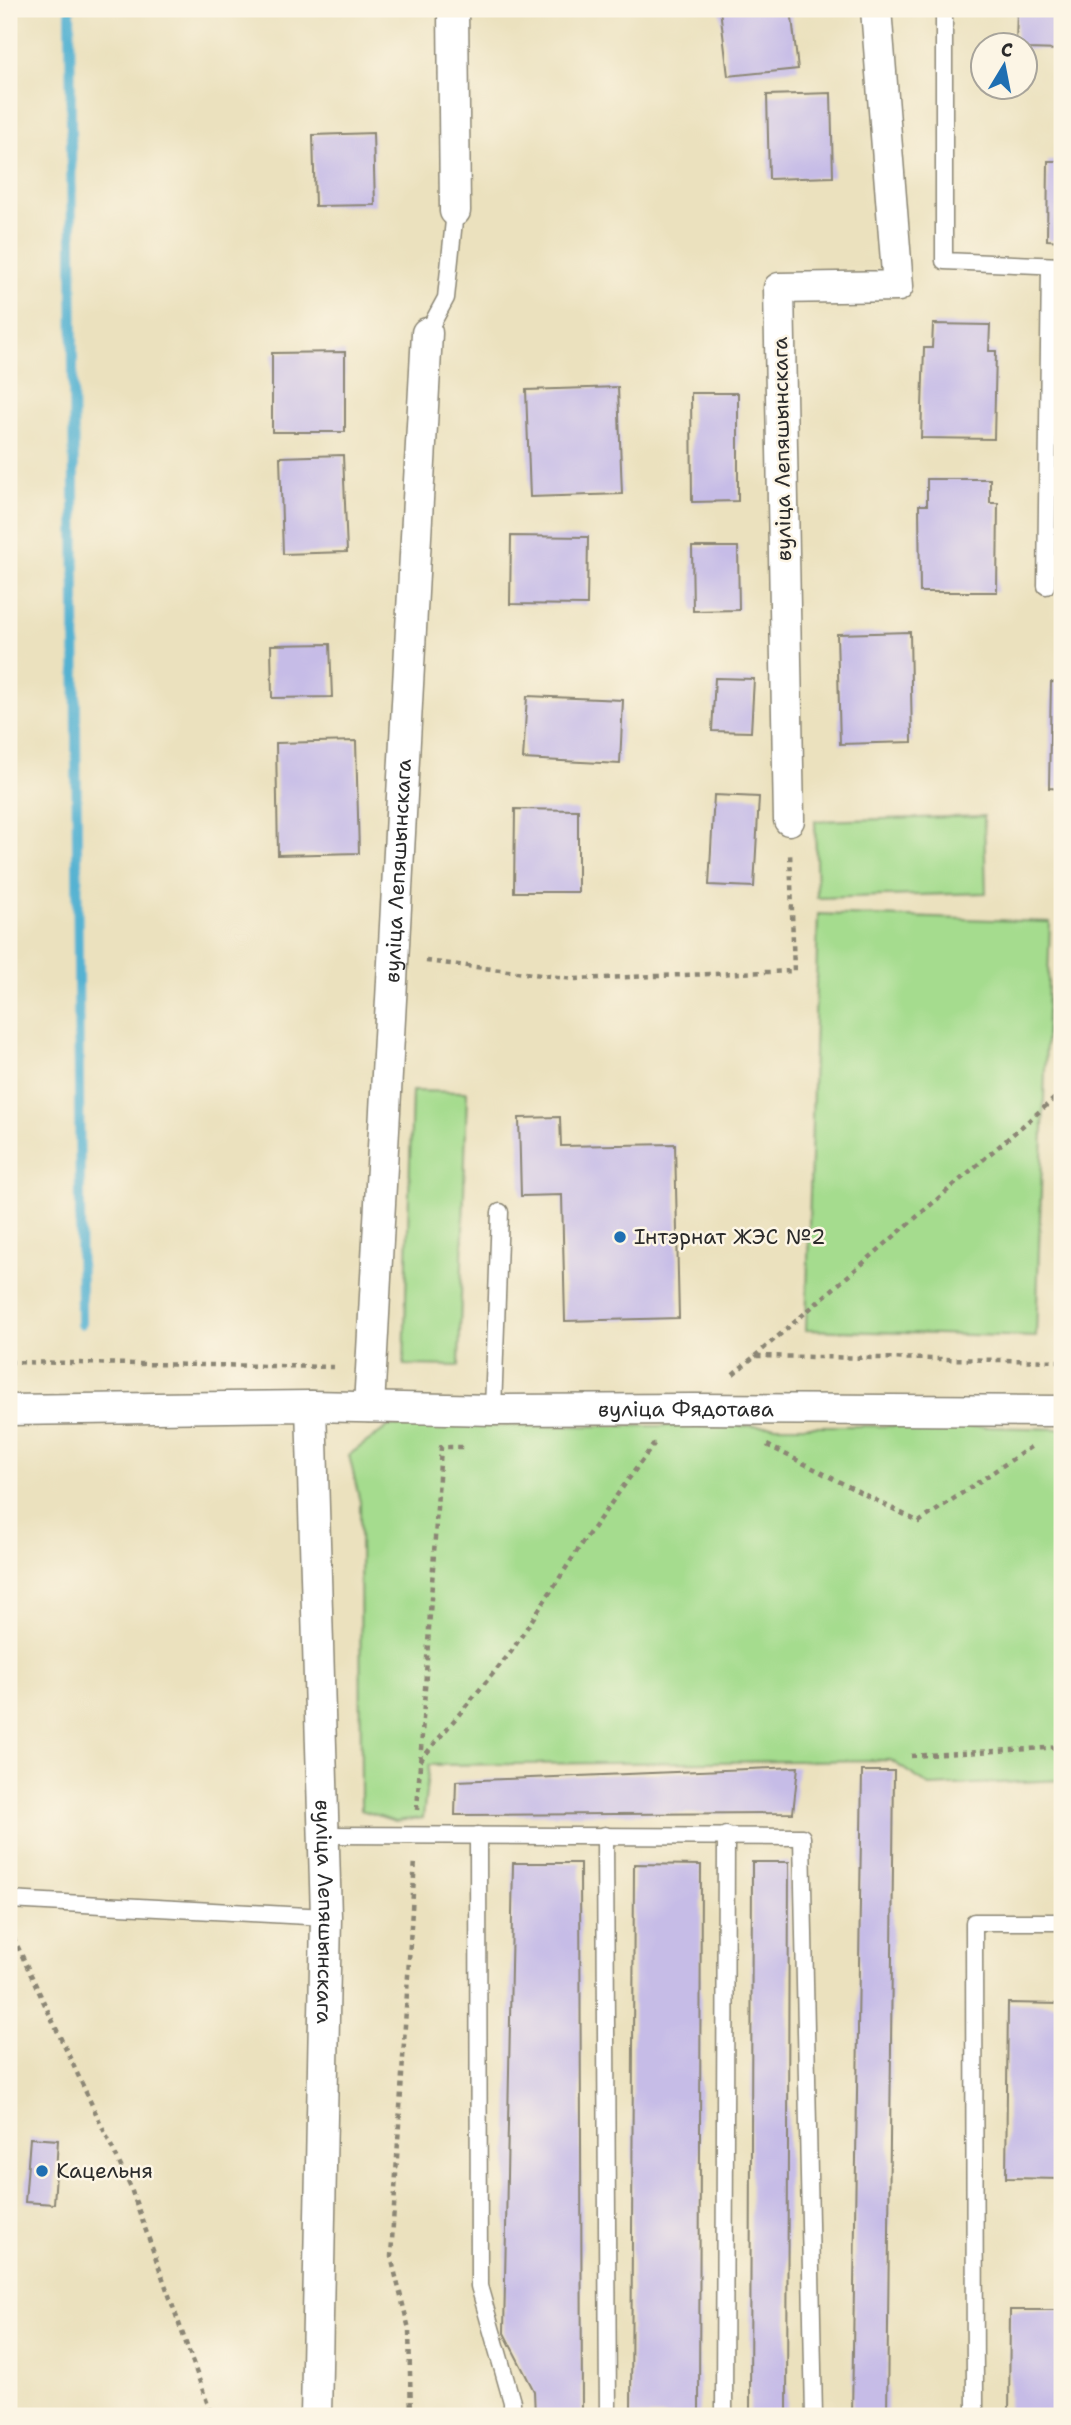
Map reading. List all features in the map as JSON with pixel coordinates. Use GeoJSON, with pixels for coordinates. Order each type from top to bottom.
{"type":"FeatureCollection","features":[{"type":"Feature","properties":{"kind":"street"},"geometry":{"type":"LineString","coordinates":[[453,9],[455,211]]}},
{"type":"Feature","properties":{"kind":"street","name":"вуліца Лепяшынскага"},"geometry":{"type":"LineString","coordinates":[[789,820],[779,288],[898,286],[876,9]]}},
{"type":"Feature","properties":{"kind":"street","name":"вуліца Лепяшынскага"},"geometry":{"type":"LineString","coordinates":[[369,1407],[427,332]]}},
{"type":"Feature","properties":{"kind":"street","name":"вуліца Лепяшынскага"},"geometry":{"type":"LineString","coordinates":[[311,1406],[326,1917],[316,2416]]}},
{"type":"Feature","properties":{"kind":"street","name":"вуліца Фядотава"},"geometry":{"type":"LineString","coordinates":[[9,1410],[311,1406],[493,1410],[1062,1411]]}},
{"type":"Feature","properties":{"kind":"lane"},"geometry":{"type":"LineString","coordinates":[[944,9],[944,261],[1056,266],[1046,586]]}},
{"type":"Feature","properties":{"kind":"lane"},"geometry":{"type":"LineString","coordinates":[[427,332],[446,298],[455,211]]}},
{"type":"Feature","properties":{"kind":"lane"},"geometry":{"type":"LineString","coordinates":[[493,1410],[500,1212]]}},
{"type":"Feature","properties":{"kind":"lane"},"geometry":{"type":"LineString","coordinates":[[478,1835],[479,2286],[512,2402],[512,2416]]}},
{"type":"Feature","properties":{"kind":"lane"},"geometry":{"type":"LineString","coordinates":[[605,1835],[608,2416]]}},
{"type":"Feature","properties":{"kind":"lane"},"geometry":{"type":"LineString","coordinates":[[723,2416],[726,1835]]}},
{"type":"Feature","properties":{"kind":"lane"},"geometry":{"type":"LineString","coordinates":[[323,1836],[802,1837],[814,2416]]}},
{"type":"Feature","properties":{"kind":"lane"},"geometry":{"type":"LineString","coordinates":[[9,1899],[326,1917]]}},
{"type":"Feature","properties":{"kind":"lane"},"geometry":{"type":"LineString","coordinates":[[975,2416],[974,1922],[1062,1922]]}},
{"type":"Feature","properties":{"kind":"path"},"geometry":{"type":"LineString","coordinates":[[394,958],[574,979],[793,971],[789,820]]}},
{"type":"Feature","properties":{"kind":"path"},"geometry":{"type":"LineString","coordinates":[[419,1761],[511,1652],[583,1542],[654,1444],[1062,1092]]}},
{"type":"Feature","properties":{"kind":"path"},"geometry":{"type":"LineString","coordinates":[[755,1356],[1062,1361]]}},
{"type":"Feature","properties":{"kind":"path"},"geometry":{"type":"LineString","coordinates":[[9,1362],[372,1367]]}},
{"type":"Feature","properties":{"kind":"path"},"geometry":{"type":"LineString","coordinates":[[774,1441],[760,1441],[919,1522],[1042,1440]]}},
{"type":"Feature","properties":{"kind":"path"},"geometry":{"type":"LineString","coordinates":[[654,1444],[668,1444]]}},
{"type":"Feature","properties":{"kind":"path"},"geometry":{"type":"LineString","coordinates":[[411,2416],[409,2329],[391,2257],[440,1447]]}},
{"type":"Feature","properties":{"kind":"path"},"geometry":{"type":"LineString","coordinates":[[911,1756],[1062,1747]]}},
{"type":"Feature","properties":{"kind":"path"},"geometry":{"type":"LineString","coordinates":[[9,1928],[130,2186],[212,2416]]}},
{"type":"Feature","properties":{"kind":"green space"},"geometry":{"type":"Polygon","coordinates":[[[984,816],[986,893],[817,898],[815,821],[984,816]]]}},
{"type":"Feature","properties":{"kind":"green space"},"geometry":{"type":"Polygon","coordinates":[[[818,914],[1050,922],[1036,1337],[806,1330],[818,914]]]}},
{"type":"Feature","properties":{"kind":"green space"},"geometry":{"type":"Polygon","coordinates":[[[412,1091],[467,1092],[459,1366],[404,1365],[412,1091]]]}},
{"type":"Feature","properties":{"kind":"green space"},"geometry":{"type":"Polygon","coordinates":[[[389,1426],[944,1426],[1062,1429],[1062,1780],[930,1786],[890,1760],[429,1765],[423,1818],[395,1821],[361,1810],[360,1502],[349,1455],[389,1426]]]}},
{"type":"Feature","properties":{"kind":"building"},"geometry":{"type":"Polygon","coordinates":[[[720,9],[791,9],[798,69],[728,76],[720,9]]]}},
{"type":"Feature","properties":{"kind":"building"},"geometry":{"type":"Polygon","coordinates":[[[1017,9],[1062,9],[1062,50],[1040,49],[1040,32],[1016,32],[1017,9]]]}},
{"type":"Feature","properties":{"kind":"building"},"geometry":{"type":"Polygon","coordinates":[[[831,93],[833,177],[769,179],[767,95],[831,93]]]}},
{"type":"Feature","properties":{"kind":"building"},"geometry":{"type":"Polygon","coordinates":[[[373,133],[375,205],[315,206],[313,135],[373,133]]]}},
{"type":"Feature","properties":{"kind":"building"},"geometry":{"type":"Polygon","coordinates":[[[1048,161],[1062,161],[1062,241],[1047,240],[1048,161]]]}},
{"type":"Feature","properties":{"kind":"building"},"geometry":{"type":"Polygon","coordinates":[[[933,324],[990,325],[989,351],[996,351],[994,439],[921,438],[924,348],[932,348],[933,324]]]}},
{"type":"Feature","properties":{"kind":"building"},"geometry":{"type":"Polygon","coordinates":[[[345,352],[345,432],[272,432],[272,353],[345,352]]]}},
{"type":"Feature","properties":{"kind":"building"},"geometry":{"type":"Polygon","coordinates":[[[618,387],[622,494],[530,497],[526,390],[618,387]]]}},
{"type":"Feature","properties":{"kind":"building"},"geometry":{"type":"Polygon","coordinates":[[[691,393],[738,393],[738,501],[692,502],[691,393]]]}},
{"type":"Feature","properties":{"kind":"building"},"geometry":{"type":"Polygon","coordinates":[[[343,455],[347,552],[283,554],[280,457],[343,455]]]}},
{"type":"Feature","properties":{"kind":"building"},"geometry":{"type":"Polygon","coordinates":[[[927,479],[990,479],[990,503],[998,503],[997,592],[920,592],[919,505],[927,505],[927,479]]]}},
{"type":"Feature","properties":{"kind":"building"},"geometry":{"type":"Polygon","coordinates":[[[511,536],[588,537],[587,605],[510,604],[511,536]]]}},
{"type":"Feature","properties":{"kind":"building"},"geometry":{"type":"Polygon","coordinates":[[[692,547],[738,547],[739,610],[693,611],[692,547]]]}},
{"type":"Feature","properties":{"kind":"building"},"geometry":{"type":"Polygon","coordinates":[[[910,632],[912,742],[840,744],[837,634],[910,632]]]}},
{"type":"Feature","properties":{"kind":"building"},"geometry":{"type":"Polygon","coordinates":[[[330,644],[332,697],[272,698],[271,645],[330,644]]]}},
{"type":"Feature","properties":{"kind":"building"},"geometry":{"type":"Polygon","coordinates":[[[715,678],[754,679],[751,732],[712,731],[715,678]]]}},
{"type":"Feature","properties":{"kind":"building"},"geometry":{"type":"Polygon","coordinates":[[[1051,682],[1062,683],[1062,789],[1049,788],[1051,682]]]}},
{"type":"Feature","properties":{"kind":"building"},"geometry":{"type":"Polygon","coordinates":[[[527,696],[623,700],[620,764],[523,759],[527,696]]]}},
{"type":"Feature","properties":{"kind":"building"},"geometry":{"type":"Polygon","coordinates":[[[356,741],[359,853],[278,855],[276,743],[356,741]]]}},
{"type":"Feature","properties":{"kind":"building"},"geometry":{"type":"Polygon","coordinates":[[[714,795],[759,797],[754,887],[709,885],[714,795]]]}},
{"type":"Feature","properties":{"kind":"building"},"geometry":{"type":"Polygon","coordinates":[[[515,809],[578,810],[578,892],[514,892],[515,809]]]}},
{"type":"Feature","properties":{"kind":"building","name":"Інтэрнат ЖЭС №2"},"geometry":{"type":"Polygon","coordinates":[[[560,1117],[561,1146],[675,1144],[679,1318],[565,1321],[562,1195],[521,1196],[519,1118],[560,1117]]]}},
{"type":"Feature","properties":{"kind":"building"},"geometry":{"type":"Polygon","coordinates":[[[798,1767],[793,1813],[455,1815],[456,1781],[798,1767]]]}},
{"type":"Feature","properties":{"kind":"building"},"geometry":{"type":"Polygon","coordinates":[[[862,1771],[894,1771],[887,2416],[852,2416],[862,1771]]]}},
{"type":"Feature","properties":{"kind":"building"},"geometry":{"type":"Polygon","coordinates":[[[752,1862],[789,1862],[787,2416],[750,2416],[752,1862]]]}},
{"type":"Feature","properties":{"kind":"building"},"geometry":{"type":"Polygon","coordinates":[[[513,1863],[580,1863],[582,2416],[535,2416],[534,2391],[504,2333],[513,1863]]]}},
{"type":"Feature","properties":{"kind":"building"},"geometry":{"type":"Polygon","coordinates":[[[634,1864],[701,1865],[699,2416],[631,2416],[634,1864]]]}},
{"type":"Feature","properties":{"kind":"building"},"geometry":{"type":"Polygon","coordinates":[[[1008,2003],[1062,2004],[1062,2179],[1006,2178],[1008,2003]]]}},
{"type":"Feature","properties":{"kind":"building","name":"Кацельня"},"geometry":{"type":"Polygon","coordinates":[[[30,2138],[58,2140],[54,2204],[25,2202],[30,2138]]]}},
{"type":"Feature","properties":{"kind":"building"},"geometry":{"type":"Polygon","coordinates":[[[1010,2310],[1062,2310],[1062,2416],[1009,2416],[1010,2310]]]}},
{"type":"Feature","properties":{"kind":"waterway"},"geometry":{"type":"LineString","coordinates":[[70,9],[81,1324]]}},
{"type":"Feature","properties":{"kind":"place","name":"Інтэрнат ЖЭС №2"},"geometry":{"type":"Point","coordinates":[620,1237]}},
{"type":"Feature","properties":{"kind":"place","name":"Кацельня"},"geometry":{"type":"Point","coordinates":[42,2171]}}]}
